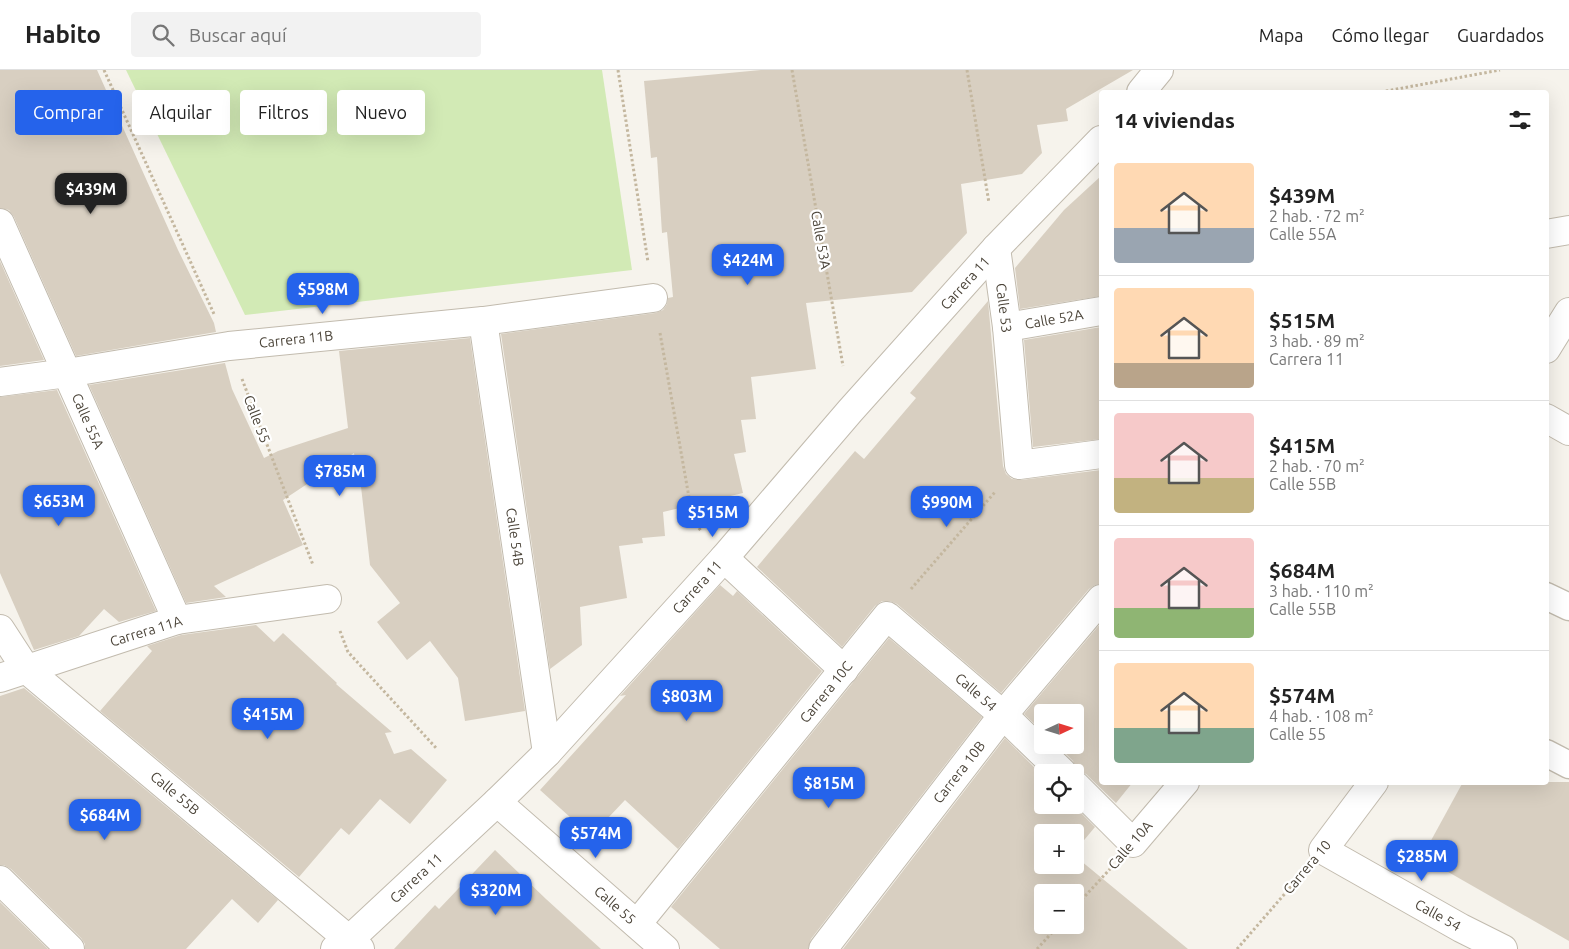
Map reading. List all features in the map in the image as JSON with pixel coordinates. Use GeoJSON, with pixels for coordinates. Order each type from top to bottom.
{"type":"FeatureCollection","features":[{"type":"Feature","properties":{"kind":"street"},"geometry":{"type":"LineString","coordinates":[[1143,90],[1159,70]]}},
{"type":"Feature","properties":{"kind":"street","name":"Carrera 11"},"geometry":{"type":"LineString","coordinates":[[348,946],[547,753],[724,558],[850,411],[996,248],[1099,142]]}},
{"type":"Feature","properties":{"kind":"street","name":"Calle 55A"},"geometry":{"type":"LineString","coordinates":[[0,223],[176,620]]}},
{"type":"Feature","properties":{"kind":"street"},"geometry":{"type":"LineString","coordinates":[[1549,233],[1569,230]]}},
{"type":"Feature","properties":{"kind":"street","name":"Calle 53"},"geometry":{"type":"LineString","coordinates":[[996,248],[1007,328],[1019,465]]}},
{"type":"Feature","properties":{"kind":"street","name":"Carrera 11B"},"geometry":{"type":"LineString","coordinates":[[0,382],[67,373],[229,346],[483,321],[653,298]]}},
{"type":"Feature","properties":{"kind":"street","name":"Calle 52A"},"geometry":{"type":"LineString","coordinates":[[1007,328],[1099,311]]}},
{"type":"Feature","properties":{"kind":"street"},"geometry":{"type":"LineString","coordinates":[[1549,344],[1569,312]]}},
{"type":"Feature","properties":{"kind":"street","name":"Calle 54B"},"geometry":{"type":"LineString","coordinates":[[483,321],[547,753]]}},
{"type":"Feature","properties":{"kind":"street"},"geometry":{"type":"LineString","coordinates":[[1549,420],[1569,431]]}},
{"type":"Feature","properties":{"kind":"street"},"geometry":{"type":"LineString","coordinates":[[1019,465],[1099,454]]}},
{"type":"Feature","properties":{"kind":"street"},"geometry":{"type":"LineString","coordinates":[[724,558],[844,670]]}},
{"type":"Feature","properties":{"kind":"street"},"geometry":{"type":"LineString","coordinates":[[1549,597],[1569,607]]}},
{"type":"Feature","properties":{"kind":"street","name":"Carrera 11A"},"geometry":{"type":"LineString","coordinates":[[0,678],[176,620],[327,600]]}},
{"type":"Feature","properties":{"kind":"street","name":"Carrera 10B"},"geometry":{"type":"LineString","coordinates":[[823,949],[1003,715],[1099,601]]}},
{"type":"Feature","properties":{"kind":"street","name":"Carrera 10C"},"geometry":{"type":"LineString","coordinates":[[637,924],[887,616]]}},
{"type":"Feature","properties":{"kind":"street","name":"Calle 54"},"geometry":{"type":"LineString","coordinates":[[887,616],[1003,715],[1054,764]]}},
{"type":"Feature","properties":{"kind":"street","name":"Calle 55B"},"geometry":{"type":"LineString","coordinates":[[0,628],[26,669],[348,946]]}},
{"type":"Feature","properties":{"kind":"street"},"geometry":{"type":"LineString","coordinates":[[1549,755],[1569,765]]}},
{"type":"Feature","properties":{"kind":"street","name":"Calle 10A"},"geometry":{"type":"LineString","coordinates":[[1133,843],[1182,785]]}},
{"type":"Feature","properties":{"kind":"street","name":"Carrera 10"},"geometry":{"type":"LineString","coordinates":[[1323,850],[1372,785]]}},
{"type":"Feature","properties":{"kind":"street"},"geometry":{"type":"LineString","coordinates":[[1084,795],[1133,843]]}},
{"type":"Feature","properties":{"kind":"street","name":"Calle 55"},"geometry":{"type":"LineString","coordinates":[[498,802],[665,949]]}},
{"type":"Feature","properties":{"kind":"street","name":"Calle 54"},"geometry":{"type":"LineString","coordinates":[[1323,850],[1461,928],[1503,949]]}},
{"type":"Feature","properties":{"kind":"street"},"geometry":{"type":"LineString","coordinates":[[0,880],[70,949]]}},
{"type":"Feature","properties":{"kind":"path","name":"Calle 55"},"geometry":{"type":"LineString","coordinates":[[104,70],[229,346],[348,652],[437,749]]}},
{"type":"Feature","properties":{"kind":"path","name":"Calle 53A"},"geometry":{"type":"LineString","coordinates":[[792,70],[850,411]]}},
{"type":"Feature","properties":{"kind":"path"},"geometry":{"type":"LineString","coordinates":[[967,70],[996,248]]}},
{"type":"Feature","properties":{"kind":"path"},"geometry":{"type":"LineString","coordinates":[[1392,90],[1500,70]]}},
{"type":"Feature","properties":{"kind":"path"},"geometry":{"type":"LineString","coordinates":[[887,616],[1019,465]]}},
{"type":"Feature","properties":{"kind":"path","name":"Calle 10A"},"geometry":{"type":"LineString","coordinates":[[1084,897],[1133,843]]}},
{"type":"Feature","properties":{"kind":"path","name":"Carrera 10"},"geometry":{"type":"LineString","coordinates":[[1237,949],[1323,850]]}},
{"type":"Feature","properties":{"kind":"path"},"geometry":{"type":"LineString","coordinates":[[1037,949],[1051,934]]}},
{"type":"Feature","properties":{"kind":"green space"},"geometry":{"type":"Polygon","coordinates":[[[126,70],[602,70],[632,270],[245,315],[158,135],[230,135],[230,90],[136,90],[126,70]]]}},
{"type":"Feature","properties":{"kind":"building"},"geometry":{"type":"Polygon","coordinates":[[[0,70],[97,70],[106,90],[15,90],[15,135],[122,135],[122,126],[178,250],[214,323],[216,332],[76,356],[14,217],[9,210],[0,208],[0,70]]]}},
{"type":"Feature","properties":{"kind":"building"},"geometry":{"type":"Polygon","coordinates":[[[761,70],[1133,70],[1066,109],[1068,121],[1037,125],[1042,153],[1022,174],[961,184],[967,233],[912,292],[806,303],[816,369],[751,377],[756,419],[741,420],[746,452],[734,454],[743,493],[663,512],[665,536],[642,538],[643,543],[619,546],[627,598],[580,607],[582,645],[550,669],[501,334],[655,313],[663,310],[668,298],[673,297],[667,232],[662,233],[657,157],[651,158],[644,81],[761,70]]]}},
{"type":"Feature","properties":{"kind":"building"},"geometry":{"type":"Polygon","coordinates":[[[1099,178],[1099,296],[1020,309],[1015,268],[1064,210],[1099,178]]]}},
{"type":"Feature","properties":{"kind":"building"},"geometry":{"type":"Polygon","coordinates":[[[0,261],[44,360],[0,366],[0,261]]]}},
{"type":"Feature","properties":{"kind":"building"},"geometry":{"type":"Polygon","coordinates":[[[988,301],[1003,466],[1006,474],[1012,479],[1021,480],[1099,470],[1099,584],[1089,589],[1001,693],[897,604],[890,601],[882,601],[875,606],[842,647],[757,567],[855,451],[864,459],[916,398],[910,393],[988,301]]]}},
{"type":"Feature","properties":{"kind":"building"},"geometry":{"type":"Polygon","coordinates":[[[1099,327],[1099,439],[1033,447],[1024,340],[1099,327]]]}},
{"type":"Feature","properties":{"kind":"building"},"geometry":{"type":"Polygon","coordinates":[[[470,338],[525,711],[465,721],[458,678],[430,641],[407,660],[377,622],[400,603],[370,565],[360,478],[358,479],[354,453],[283,500],[303,545],[214,586],[226,597],[186,603],[89,385],[225,363],[232,389],[264,458],[278,451],[348,428],[339,351],[470,338]]]}},
{"type":"Feature","properties":{"kind":"building"},"geometry":{"type":"Polygon","coordinates":[[[57,390],[156,611],[119,622],[104,609],[79,636],[34,650],[0,573],[0,397],[57,390]]]}},
{"type":"Feature","properties":{"kind":"building"},"geometry":{"type":"Polygon","coordinates":[[[720,585],[733,596],[737,591],[822,671],[678,849],[625,800],[591,836],[540,790],[626,695],[620,696],[720,585]]]}},
{"type":"Feature","properties":{"kind":"building"},"geometry":{"type":"Polygon","coordinates":[[[256,625],[274,642],[283,633],[336,684],[392,732],[385,733],[394,754],[411,749],[447,780],[410,824],[380,799],[349,835],[341,828],[299,877],[100,711],[152,651],[147,646],[181,635],[256,625]]]}},
{"type":"Feature","properties":{"kind":"building"},"geometry":{"type":"Polygon","coordinates":[[[1099,625],[1099,785],[1131,785],[1116,803],[1084,773],[1084,764],[1074,764],[1066,754],[1084,754],[1084,704],[1034,704],[1034,723],[1024,714],[1099,625]]]}},
{"type":"Feature","properties":{"kind":"building"},"geometry":{"type":"Polygon","coordinates":[[[889,638],[982,717],[811,939],[808,949],[720,949],[671,907],[889,638]]]}},
{"type":"Feature","properties":{"kind":"building"},"geometry":{"type":"Polygon","coordinates":[[[24,688],[278,900],[258,923],[232,899],[186,949],[85,949],[85,944],[81,938],[11,869],[0,865],[0,696],[24,688]]]}},
{"type":"Feature","properties":{"kind":"building"},"geometry":{"type":"Polygon","coordinates":[[[1005,738],[1034,767],[1034,814],[1082,814],[1095,827],[1084,840],[1084,824],[1034,824],[1034,874],[1084,874],[1084,863],[1188,949],[843,949],[1005,738]]]}},
{"type":"Feature","properties":{"kind":"building"},"geometry":{"type":"Polygon","coordinates":[[[1549,782],[1569,782],[1569,941],[1422,857],[1461,785],[1549,785],[1549,782]]]}},
{"type":"Feature","properties":{"kind":"building"},"geometry":{"type":"Polygon","coordinates":[[[495,850],[601,949],[394,949],[435,905],[439,909],[495,850]]]}},
{"type":"Feature","properties":{"kind":"building"},"geometry":{"type":"Polygon","coordinates":[[[0,902],[48,949],[0,949],[0,902]]]}}]}
